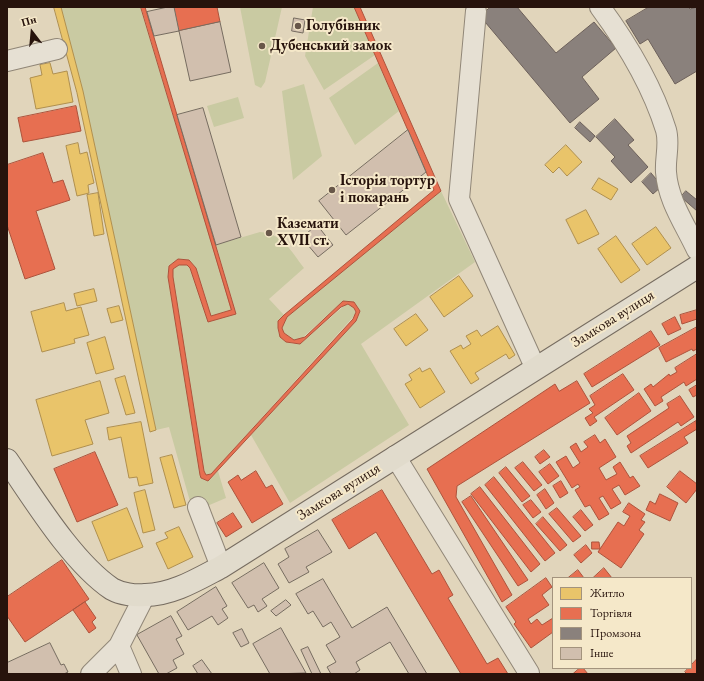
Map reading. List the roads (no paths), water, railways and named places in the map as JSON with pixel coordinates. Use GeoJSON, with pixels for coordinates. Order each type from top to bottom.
{"type":"FeatureCollection","features":[{"type":"Feature","properties":{"kind":"main road","name":"Замкова вулиця"},"geometry":{"type":"LineString","coordinates":[[7,460],[48,519],[90,570],[112,589],[120,592],[145,595],[179,587],[221,567],[535,367],[697,267]]}},
{"type":"Feature","properties":{"kind":"street"},"geometry":{"type":"LineString","coordinates":[[600,7],[625,40],[649,85],[666,131],[668,148],[666,171],[670,199],[697,250]]}},
{"type":"Feature","properties":{"kind":"street"},"geometry":{"type":"LineString","coordinates":[[476,11],[459,199],[535,367]]}},
{"type":"Feature","properties":{"kind":"street"},"geometry":{"type":"LineString","coordinates":[[7,61],[57,49]]}},
{"type":"Feature","properties":{"kind":"street"},"geometry":{"type":"LineString","coordinates":[[395,456],[529,673]]}},
{"type":"Feature","properties":{"kind":"street"},"geometry":{"type":"LineString","coordinates":[[198,507],[221,567]]}},
{"type":"Feature","properties":{"kind":"street"},"geometry":{"type":"LineString","coordinates":[[91,674],[119,646],[145,595]]}},
{"type":"Feature","properties":{"kind":"street"},"geometry":{"type":"LineString","coordinates":[[119,646],[131,674]]}},
{"type":"Feature","properties":{"kind":"place","name":"Голубівник"},"geometry":{"type":"Point","coordinates":[298,26]}},
{"type":"Feature","properties":{"kind":"place","name":"Дубенський замок"},"geometry":{"type":"Point","coordinates":[262,46]}},
{"type":"Feature","properties":{"kind":"place","name":"Історія тортур і покарань"},"geometry":{"type":"Point","coordinates":[332,190]}},
{"type":"Feature","properties":{"kind":"place","name":"Каземати XVII ст."},"geometry":{"type":"Point","coordinates":[269,233]}}]}
